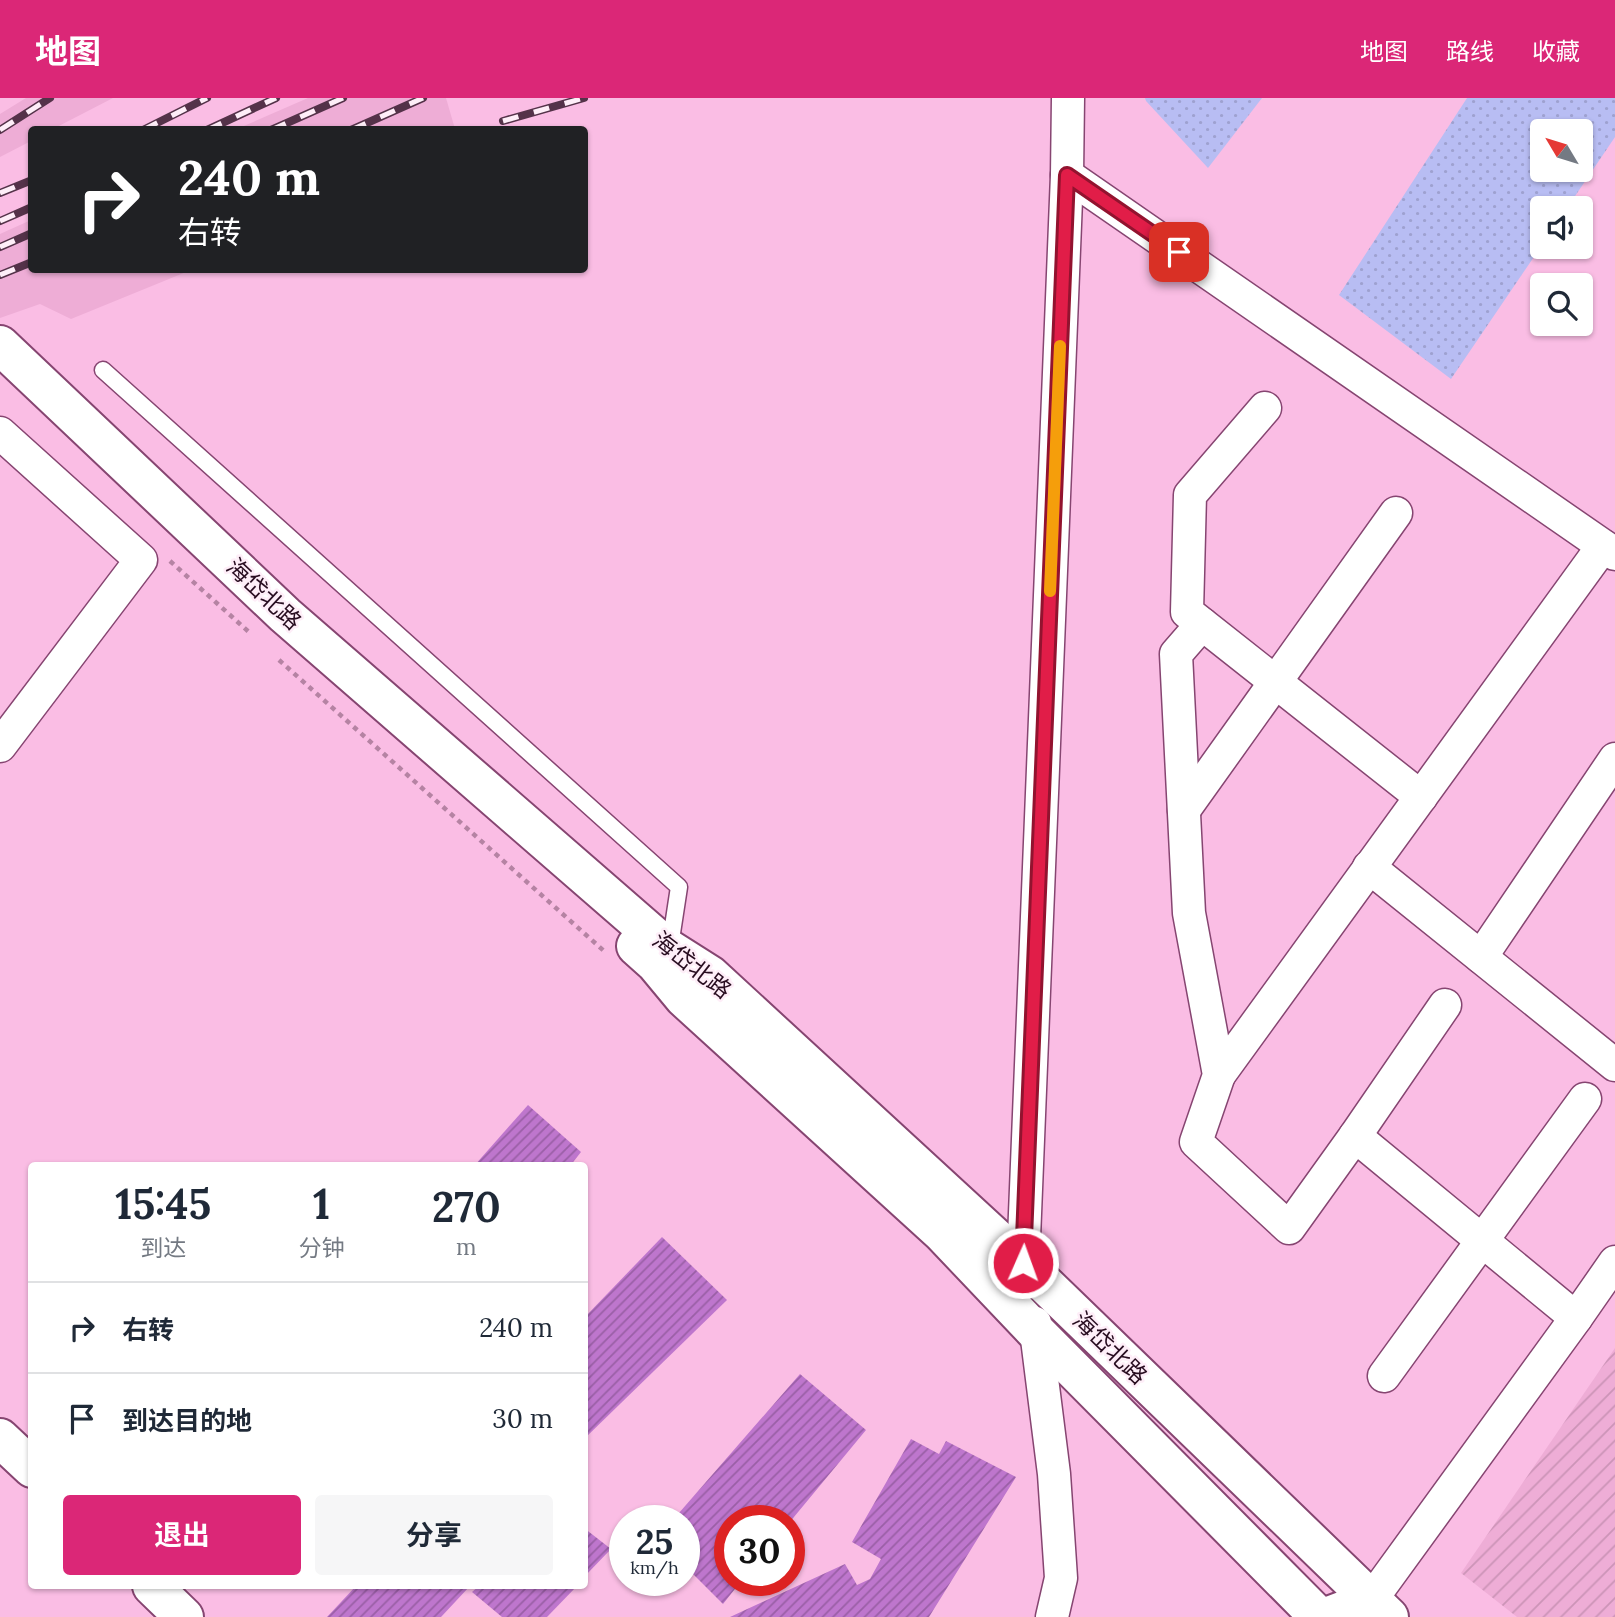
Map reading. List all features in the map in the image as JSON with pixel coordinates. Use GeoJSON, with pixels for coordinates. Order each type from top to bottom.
{"type":"FeatureCollection","features":[{"type":"Feature","properties":{"kind":"main road","name":"海岱北路"},"geometry":{"type":"LineString","coordinates":[[0,345],[285,615],[669,949],[710,975],[1023,1263],[1376,1611]]}},
{"type":"Feature","properties":{"kind":"main road","name":"海岱北路"},"geometry":{"type":"LineString","coordinates":[[0,372],[655,963],[684,998],[942,1233],[1318,1617]]}},
{"type":"Feature","properties":{"kind":"main road"},"geometry":{"type":"LineString","coordinates":[[0,1438],[28,1464]]}},
{"type":"Feature","properties":{"kind":"main road"},"geometry":{"type":"LineString","coordinates":[[155,1589],[184,1617]]}},
{"type":"Feature","properties":{"kind":"main road"},"geometry":{"type":"LineString","coordinates":[[1326,1617],[1376,1611]]}},
{"type":"Feature","properties":{"kind":"street"},"geometry":{"type":"LineString","coordinates":[[1052,1617],[1061,1578],[1054,1474],[1037,1333],[1023,1263],[1068,98]]}},
{"type":"Feature","properties":{"kind":"street"},"geometry":{"type":"LineString","coordinates":[[1067,175],[1609,550],[1421,797],[1219,1075],[1196,1142],[1289,1228],[1445,1005]]}},
{"type":"Feature","properties":{"kind":"street"},"geometry":{"type":"LineString","coordinates":[[1265,408],[1190,495],[1187,612],[1421,797]]}},
{"type":"Feature","properties":{"kind":"street"},"geometry":{"type":"LineString","coordinates":[[0,433],[141,560],[0,746]]}},
{"type":"Feature","properties":{"kind":"street"},"geometry":{"type":"LineString","coordinates":[[1185,810],[1396,513]]}},
{"type":"Feature","properties":{"kind":"street"},"geometry":{"type":"LineString","coordinates":[[1202,624],[1176,654],[1189,913],[1219,1075]]}},
{"type":"Feature","properties":{"kind":"street"},"geometry":{"type":"LineString","coordinates":[[1481,957],[1615,758]]}},
{"type":"Feature","properties":{"kind":"street"},"geometry":{"type":"LineString","coordinates":[[1369,867],[1614,1063]]}},
{"type":"Feature","properties":{"kind":"street"},"geometry":{"type":"LineString","coordinates":[[1384,1376],[1585,1099]]}},
{"type":"Feature","properties":{"kind":"street"},"geometry":{"type":"LineString","coordinates":[[1355,1136],[1576,1318]]}},
{"type":"Feature","properties":{"kind":"street"},"geometry":{"type":"LineString","coordinates":[[1376,1611],[1615,1262]]}},
{"type":"Feature","properties":{"kind":"lane"},"geometry":{"type":"LineString","coordinates":[[103,370],[679,887],[669,949]]}},
{"type":"Feature","properties":{"kind":"path"},"geometry":{"type":"LineString","coordinates":[[161,553],[254,637]]}},
{"type":"Feature","properties":{"kind":"path"},"geometry":{"type":"LineString","coordinates":[[275,655],[607,954]]}},
{"type":"Feature","properties":{"kind":"shaded area"},"geometry":{"type":"Polygon","coordinates":[[[26,98],[113,98],[59,126],[28,126],[28,143],[0,157],[0,114],[26,98]]]}},
{"type":"Feature","properties":{"kind":"shaded area"},"geometry":{"type":"Polygon","coordinates":[[[308,98],[446,98],[454,126],[244,126],[308,98]]]}},
{"type":"Feature","properties":{"kind":"shaded area"},"geometry":{"type":"Polygon","coordinates":[[[1145,98],[1262,98],[1208,168],[1145,98]]]}},
{"type":"Feature","properties":{"kind":"shaded area"},"geometry":{"type":"Polygon","coordinates":[[[1467,98],[1615,98],[1615,137],[1593,170],[1593,119],[1530,119],[1530,182],[1585,182],[1575,196],[1530,196],[1530,259],[1532,259],[1451,379],[1339,295],[1467,98]]]}},
{"type":"Feature","properties":{"kind":"shaded area"},"geometry":{"type":"Polygon","coordinates":[[[28,221],[28,273],[184,273],[71,319],[40,304],[0,318],[0,234],[28,221]]]}},
{"type":"Feature","properties":{"kind":"shaded area"},"geometry":{"type":"Polygon","coordinates":[[[1615,1348],[1615,1617],[1517,1617],[1461,1573],[1615,1348]]]}},
{"type":"Feature","properties":{"kind":"building"},"geometry":{"type":"Polygon","coordinates":[[[528,1105],[581,1152],[573,1162],[478,1162],[528,1105]]]}},
{"type":"Feature","properties":{"kind":"building"},"geometry":{"type":"Polygon","coordinates":[[[662,1237],[727,1300],[588,1435],[588,1314],[662,1237]]]}},
{"type":"Feature","properties":{"kind":"building"},"geometry":{"type":"Polygon","coordinates":[[[800,1374],[866,1430],[804,1505],[714,1505],[714,1595],[700,1581],[700,1505],[686,1505],[800,1374]]]}},
{"type":"Feature","properties":{"kind":"building"},"geometry":{"type":"Polygon","coordinates":[[[911,1439],[939,1454],[946,1441],[1016,1477],[929,1617],[730,1617],[776,1596],[805,1596],[805,1582],[845,1564],[857,1585],[870,1579],[881,1559],[852,1542],[911,1439]]]}},
{"type":"Feature","properties":{"kind":"building"},"geometry":{"type":"Polygon","coordinates":[[[588,1531],[609,1547],[609,1551],[588,1573],[588,1531]]]}},
{"type":"Feature","properties":{"kind":"building"},"geometry":{"type":"Polygon","coordinates":[[[353,1589],[467,1589],[441,1617],[327,1617],[353,1589]]]}},
{"type":"Feature","properties":{"kind":"building"},"geometry":{"type":"Polygon","coordinates":[[[476,1589],[574,1589],[547,1617],[502,1617],[472,1592],[476,1589]]]}},
{"type":"Feature","properties":{"kind":"building"},"geometry":{"type":"Polygon","coordinates":[[[715,1596],[729,1596],[723,1604],[715,1596]]]}},
{"type":"Feature","properties":{"kind":"railway"},"geometry":{"type":"LineString","coordinates":[[0,130],[50,98]]}},
{"type":"Feature","properties":{"kind":"railway"},"geometry":{"type":"LineString","coordinates":[[151,126],[207,98]]}},
{"type":"Feature","properties":{"kind":"railway"},"geometry":{"type":"LineString","coordinates":[[216,126],[276,98]]}},
{"type":"Feature","properties":{"kind":"railway"},"geometry":{"type":"LineString","coordinates":[[280,126],[343,98]]}},
{"type":"Feature","properties":{"kind":"railway"},"geometry":{"type":"LineString","coordinates":[[360,126],[423,98]]}},
{"type":"Feature","properties":{"kind":"railway"},"geometry":{"type":"LineString","coordinates":[[503,121],[584,98]]}},
{"type":"Feature","properties":{"kind":"railway"},"geometry":{"type":"LineString","coordinates":[[0,193],[28,182]]}},
{"type":"Feature","properties":{"kind":"railway"},"geometry":{"type":"LineString","coordinates":[[0,221],[28,209]]}},
{"type":"Feature","properties":{"kind":"railway"},"geometry":{"type":"LineString","coordinates":[[0,247],[28,235]]}},
{"type":"Feature","properties":{"kind":"railway"},"geometry":{"type":"LineString","coordinates":[[0,275],[28,264]]}},
{"type":"Feature","properties":{"kind":"slow traffic"},"geometry":{"type":"LineString","coordinates":[[1050,591],[1060,346]]}},
{"type":"Feature","properties":{"kind":"route"},"geometry":{"type":"LineString","coordinates":[[1023,1263],[1067,175],[1179,252]]}}]}
